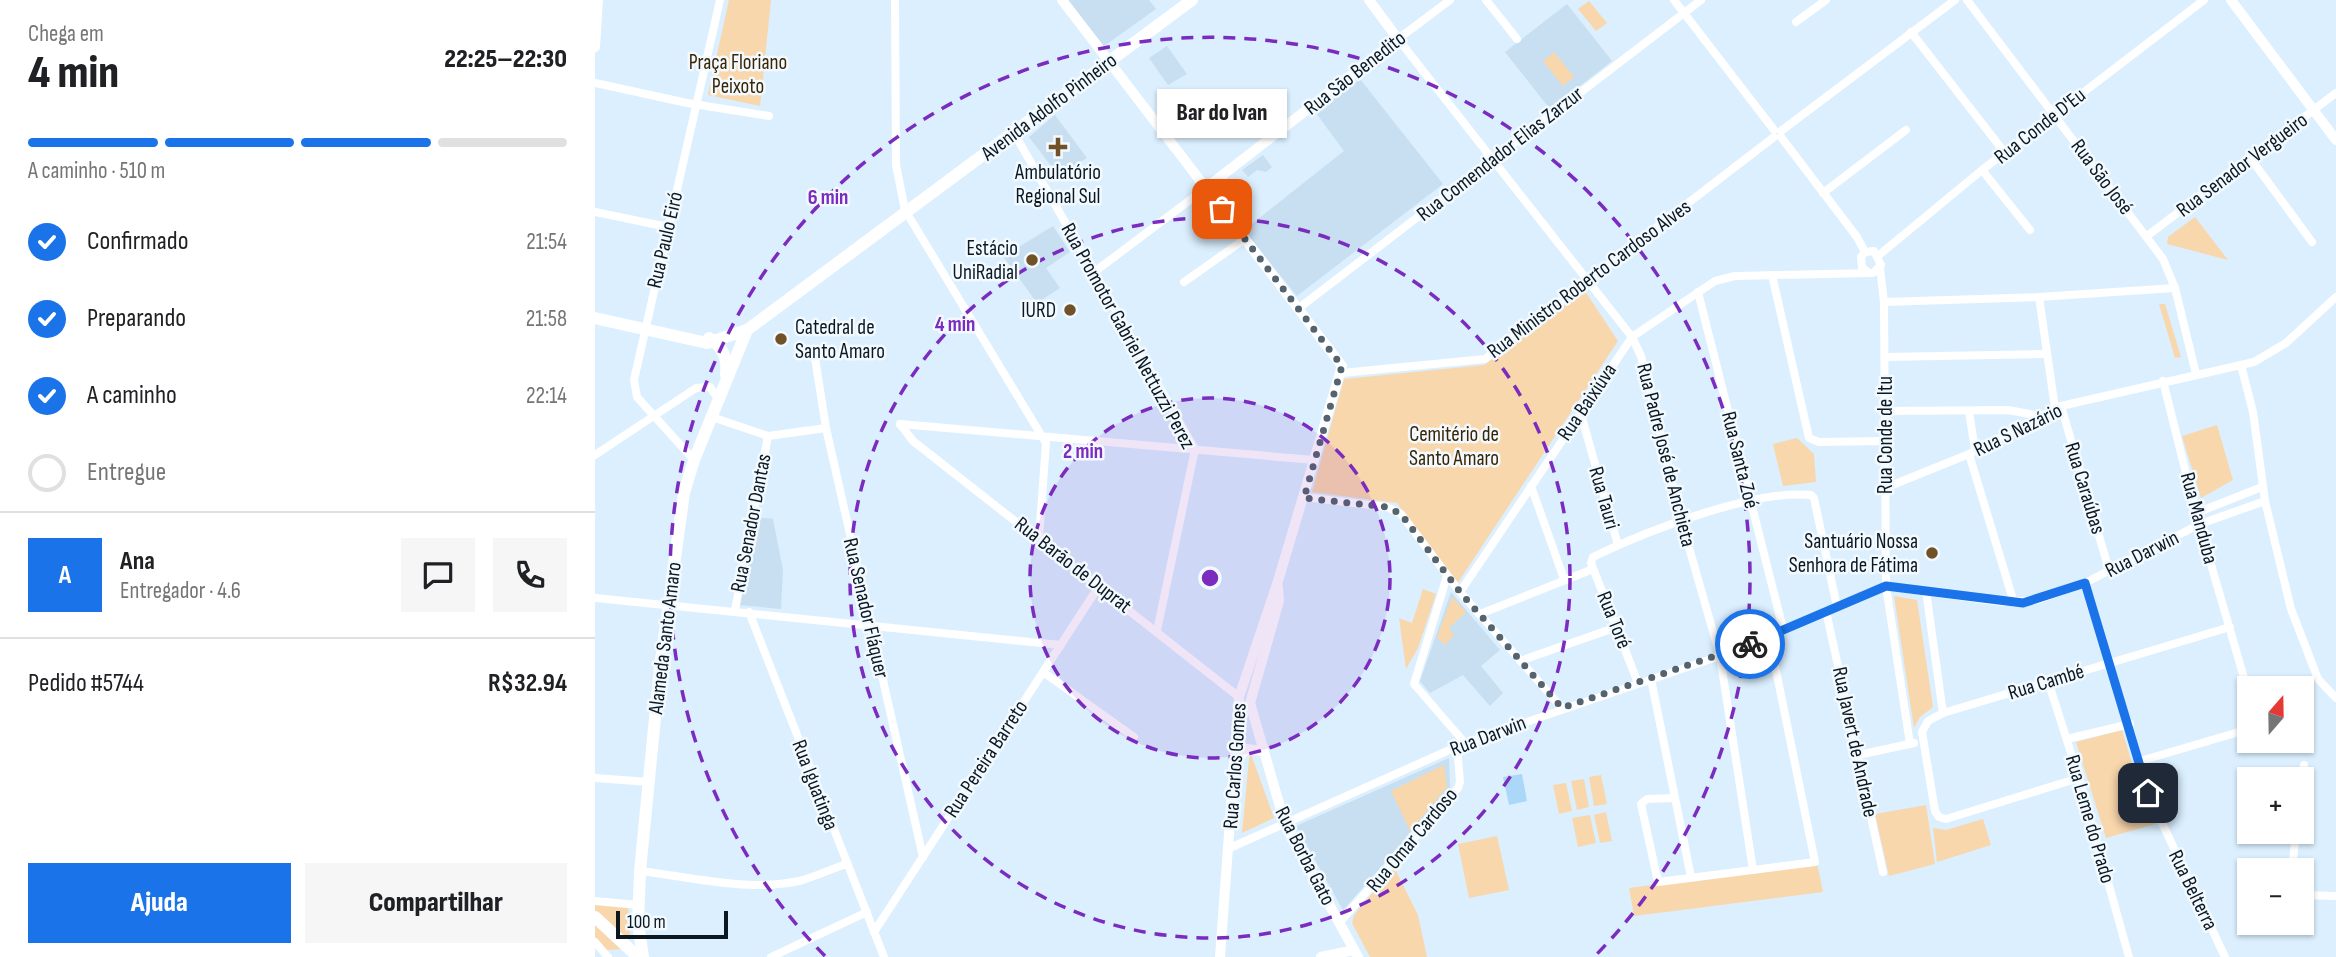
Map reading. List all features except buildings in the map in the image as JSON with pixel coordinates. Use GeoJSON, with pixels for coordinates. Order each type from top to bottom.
{"type":"FeatureCollection","features":[{"type":"Feature","properties":{"kind":"main road","name":"Avenida Adolfo Pinheiro"},"geometry":{"type":"LineString","coordinates":[[747,330],[1192,0]]}},
{"type":"Feature","properties":{"kind":"main road"},"geometry":{"type":"LineString","coordinates":[[595,309],[645,326]]}},
{"type":"Feature","properties":{"kind":"main road"},"geometry":{"type":"LineString","coordinates":[[595,318],[714,341],[747,330]]}},
{"type":"Feature","properties":{"kind":"main road","name":"Alameda Santo Amaro"},"geometry":{"type":"LineString","coordinates":[[636,955],[640,871],[649,782],[684,493],[694,460],[747,330]]}},
{"type":"Feature","properties":{"kind":"main road"},"geometry":{"type":"LineString","coordinates":[[714,341],[727,361],[726,383]]}},
{"type":"Feature","properties":{"kind":"main road"},"geometry":{"type":"LineString","coordinates":[[595,917],[636,955]]}},
{"type":"Feature","properties":{"kind":"street"},"geometry":{"type":"LineString","coordinates":[[595,47],[598,0]]}},
{"type":"Feature","properties":{"kind":"street","name":"Rua Paulo Eiró"},"geometry":{"type":"LineString","coordinates":[[694,460],[653,417],[634,390],[645,326],[720,0]]}},
{"type":"Feature","properties":{"kind":"street"},"geometry":{"type":"LineString","coordinates":[[895,0],[895,165],[906,214],[1041,434],[1047,450],[1039,538]]}},
{"type":"Feature","properties":{"kind":"street"},"geometry":{"type":"LineString","coordinates":[[1062,0],[1340,360],[1342,373]]}},
{"type":"Feature","properties":{"kind":"street","name":"Rua Padre José de Anchieta"},"geometry":{"type":"LineString","coordinates":[[1369,0],[1632,337],[1641,356],[1682,523],[1720,656],[1753,870]]}},
{"type":"Feature","properties":{"kind":"street","name":"Rua São Benedito"},"geometry":{"type":"LineString","coordinates":[[1093,273],[1450,0]]}},
{"type":"Feature","properties":{"kind":"street"},"geometry":{"type":"LineString","coordinates":[[1486,0],[1517,39]]}},
{"type":"Feature","properties":{"kind":"street"},"geometry":{"type":"LineString","coordinates":[[1674,0],[1823,193],[1863,256]]}},
{"type":"Feature","properties":{"kind":"street","name":"Rua Comendador Elias Zarzur"},"geometry":{"type":"LineString","coordinates":[[1299,308],[1701,0]]}},
{"type":"Feature","properties":{"kind":"street","name":"Rua Ministro Roberto Cardoso Alves"},"geometry":{"type":"LineString","coordinates":[[1342,373],[1485,359],[1588,283],[1777,134],[1955,0]]}},
{"type":"Feature","properties":{"kind":"street","name":"Rua São José"},"geometry":{"type":"LineString","coordinates":[[1967,0],[2163,259],[2175,288],[2196,374]]}},
{"type":"Feature","properties":{"kind":"street","name":"Rua Conde D'Eu"},"geometry":{"type":"LineString","coordinates":[[1879,255],[1982,170],[2204,0]]}},
{"type":"Feature","properties":{"kind":"street"},"geometry":{"type":"LineString","coordinates":[[2231,0],[2336,140]]}},
{"type":"Feature","properties":{"kind":"street"},"geometry":{"type":"LineString","coordinates":[[1796,22],[1821,1]]}},
{"type":"Feature","properties":{"kind":"street"},"geometry":{"type":"LineString","coordinates":[[1911,32],[2005,153]]}},
{"type":"Feature","properties":{"kind":"street"},"geometry":{"type":"LineString","coordinates":[[595,83],[769,116]]}},
{"type":"Feature","properties":{"kind":"street","name":"Rua Senador Vergueiro"},"geometry":{"type":"LineString","coordinates":[[2147,236],[2336,93]]}},
{"type":"Feature","properties":{"kind":"street"},"geometry":{"type":"LineString","coordinates":[[1823,193],[1906,130]]}},
{"type":"Feature","properties":{"kind":"street","name":"Rua Promotor Gabriel Nettuzzi Perez"},"geometry":{"type":"LineString","coordinates":[[1014,133],[1195,449],[1157,631]]}},
{"type":"Feature","properties":{"kind":"street"},"geometry":{"type":"LineString","coordinates":[[2251,159],[2312,242]]}},
{"type":"Feature","properties":{"kind":"street"},"geometry":{"type":"LineString","coordinates":[[1982,170],[2030,230]]}},
{"type":"Feature","properties":{"kind":"street"},"geometry":{"type":"LineString","coordinates":[[595,212],[668,227]]}},
{"type":"Feature","properties":{"kind":"street"},"geometry":{"type":"LineString","coordinates":[[1184,282],[1245,239]]}},
{"type":"Feature","properties":{"kind":"street"},"geometry":{"type":"LineString","coordinates":[[1848,271],[1863,256],[1874,251],[1879,255]]}},
{"type":"Feature","properties":{"kind":"street","name":"Rua Conde de Itu"},"geometry":{"type":"LineString","coordinates":[[1879,255],[1880,285],[1884,302],[1886,586],[1910,744]]}},
{"type":"Feature","properties":{"kind":"street","name":"Rua Conde de Itu"},"geometry":{"type":"LineString","coordinates":[[1863,256],[1869,272],[1880,285]]}},
{"type":"Feature","properties":{"kind":"street"},"geometry":{"type":"LineString","coordinates":[[1848,271],[1869,272],[1880,268]]}},
{"type":"Feature","properties":{"kind":"street","name":"Rua Baixiúva"},"geometry":{"type":"LineString","coordinates":[[1460,592],[1632,337],[1715,281],[1735,276],[1848,271]]}},
{"type":"Feature","properties":{"kind":"street"},"geometry":{"type":"LineString","coordinates":[[1772,275],[1809,438],[1819,442],[1885,441]]}},
{"type":"Feature","properties":{"kind":"street"},"geometry":{"type":"LineString","coordinates":[[1884,302],[2039,298],[2175,288]]}},
{"type":"Feature","properties":{"kind":"street","name":"Rua Santa Zoé"},"geometry":{"type":"LineString","coordinates":[[1698,292],[1783,629]]}},
{"type":"Feature","properties":{"kind":"street","name":"Rua S Nazário"},"geometry":{"type":"LineString","coordinates":[[1885,488],[1972,452],[2058,407],[2241,365],[2267,356],[2336,297]]}},
{"type":"Feature","properties":{"kind":"street","name":"Rua Caraúbas"},"geometry":{"type":"LineString","coordinates":[[2039,298],[2045,354],[2058,407],[2109,570]]}},
{"type":"Feature","properties":{"kind":"street"},"geometry":{"type":"LineString","coordinates":[[1885,357],[2045,354]]}},
{"type":"Feature","properties":{"kind":"street","name":"Rua Senador Fláquer"},"geometry":{"type":"LineString","coordinates":[[815,358],[826,428],[923,857]]}},
{"type":"Feature","properties":{"kind":"street"},"geometry":{"type":"LineString","coordinates":[[2241,365],[2253,412],[2265,501],[2298,627],[2318,680],[2336,698]]}},
{"type":"Feature","properties":{"kind":"street","name":"Rua Carlos Gomes"},"geometry":{"type":"LineString","coordinates":[[1220,957],[1239,697],[1342,373]]}},
{"type":"Feature","properties":{"kind":"street","name":"Rua Manduba"},"geometry":{"type":"LineString","coordinates":[[2163,381],[2196,513],[2244,676]]}},
{"type":"Feature","properties":{"kind":"street"},"geometry":{"type":"LineString","coordinates":[[595,455],[702,385],[713,390],[719,400]]}},
{"type":"Feature","properties":{"kind":"street","name":"Rua Tauri"},"geometry":{"type":"LineString","coordinates":[[1580,411],[1618,545]]}},
{"type":"Feature","properties":{"kind":"street"},"geometry":{"type":"LineString","coordinates":[[1885,411],[2008,411],[2040,416]]}},
{"type":"Feature","properties":{"kind":"street"},"geometry":{"type":"LineString","coordinates":[[1969,412],[1972,452],[2014,603]]}},
{"type":"Feature","properties":{"kind":"street"},"geometry":{"type":"LineString","coordinates":[[712,417],[768,436],[826,428]]}},
{"type":"Feature","properties":{"kind":"street","name":"Rua Barão de Duprat"},"geometry":{"type":"LineString","coordinates":[[1041,434],[900,424],[913,441],[1250,703]]}},
{"type":"Feature","properties":{"kind":"street"},"geometry":{"type":"LineString","coordinates":[[1041,434],[1314,460]]}},
{"type":"Feature","properties":{"kind":"street","name":"Rua Senador Dantas"},"geometry":{"type":"LineString","coordinates":[[735,610],[768,436]]}},
{"type":"Feature","properties":{"kind":"street"},"geometry":{"type":"LineString","coordinates":[[1531,486],[1565,579]]}},
{"type":"Feature","properties":{"kind":"street"},"geometry":{"type":"LineString","coordinates":[[2196,513],[2262,487]]}},
{"type":"Feature","properties":{"kind":"street"},"geometry":{"type":"LineString","coordinates":[[1618,545],[1749,501],[1804,494],[1814,498],[1836,607]]}},
{"type":"Feature","properties":{"kind":"street"},"geometry":{"type":"LineString","coordinates":[[1304,498],[1395,509],[1460,592],[1562,708]]}},
{"type":"Feature","properties":{"kind":"street","name":"Rua Darwin"},"geometry":{"type":"LineString","coordinates":[[1230,848],[1461,745],[1562,708],[1720,656],[1886,586],[2014,603],[2037,600],[2085,583],[2200,524],[2265,501]]}},
{"type":"Feature","properties":{"kind":"street","name":"Rua Toré"},"geometry":{"type":"LineString","coordinates":[[1618,545],[1593,557],[1593,569],[1638,683]]}},
{"type":"Feature","properties":{"kind":"street"},"geometry":{"type":"LineString","coordinates":[[1480,614],[1593,569]]}},
{"type":"Feature","properties":{"kind":"street"},"geometry":{"type":"LineString","coordinates":[[1447,576],[1414,684],[1461,745]]}},
{"type":"Feature","properties":{"kind":"street","name":"Rua Carlos Gomes"},"geometry":{"type":"LineString","coordinates":[[1262,751],[1250,703],[1279,601],[1278,581]]}},
{"type":"Feature","properties":{"kind":"street","name":"Rua Belterra"},"geometry":{"type":"LineString","coordinates":[[2085,583],[2130,724],[2148,793],[2225,957]]}},
{"type":"Feature","properties":{"kind":"street","name":"Rua Pereira Barreto"},"geometry":{"type":"LineString","coordinates":[[874,932],[1099,586]]}},
{"type":"Feature","properties":{"kind":"street"},"geometry":{"type":"LineString","coordinates":[[1926,591],[1943,713],[1928,721],[1921,742],[1935,811],[1939,817],[1946,819],[2079,778]]}},
{"type":"Feature","properties":{"kind":"street"},"geometry":{"type":"LineString","coordinates":[[595,597],[1061,645]]}},
{"type":"Feature","properties":{"kind":"street","name":"Rua Javert de Andrade"},"geometry":{"type":"LineString","coordinates":[[1826,611],[1883,872]]}},
{"type":"Feature","properties":{"kind":"street","name":"Rua Iguatinga"},"geometry":{"type":"LineString","coordinates":[[749,612],[884,957]]}},
{"type":"Feature","properties":{"kind":"street"},"geometry":{"type":"LineString","coordinates":[[1520,661],[1617,626]]}},
{"type":"Feature","properties":{"kind":"street","name":"Rua Cambé"},"geometry":{"type":"LineString","coordinates":[[1943,713],[2230,627]]}},
{"type":"Feature","properties":{"kind":"street"},"geometry":{"type":"LineString","coordinates":[[1674,798],[1647,799],[1641,804],[1656,881],[1661,883],[1691,877],[1813,864],[1816,860],[1769,636]]}},
{"type":"Feature","properties":{"kind":"street"},"geometry":{"type":"LineString","coordinates":[[1043,672],[1135,737]]}},
{"type":"Feature","properties":{"kind":"street"},"geometry":{"type":"LineString","coordinates":[[1650,679],[1691,877]]}},
{"type":"Feature","properties":{"kind":"street","name":"Rua Leme do Prado"},"geometry":{"type":"LineString","coordinates":[[2048,681],[2079,778],[2129,957]]}},
{"type":"Feature","properties":{"kind":"street"},"geometry":{"type":"LineString","coordinates":[[2067,739],[2130,724]]}},
{"type":"Feature","properties":{"kind":"street"},"geometry":{"type":"LineString","coordinates":[[2140,761],[2237,733]]}},
{"type":"Feature","properties":{"kind":"street"},"geometry":{"type":"LineString","coordinates":[[1859,755],[1921,742]]}},
{"type":"Feature","properties":{"kind":"street","name":"Rua Omar Cardoso"},"geometry":{"type":"LineString","coordinates":[[1339,923],[1458,788],[1461,745]]}},
{"type":"Feature","properties":{"kind":"street"},"geometry":{"type":"LineString","coordinates":[[1235,760],[1247,749],[1262,751]]}},
{"type":"Feature","properties":{"kind":"street","name":"Rua Borba Gato"},"geometry":{"type":"LineString","coordinates":[[1262,751],[1285,824],[1356,953]]}},
{"type":"Feature","properties":{"kind":"street"},"geometry":{"type":"LineString","coordinates":[[595,778],[649,782]]}},
{"type":"Feature","properties":{"kind":"street"},"geometry":{"type":"LineString","coordinates":[[640,871],[773,883],[799,881],[846,864]]}},
{"type":"Feature","properties":{"kind":"street"},"geometry":{"type":"LineString","coordinates":[[2314,895],[2336,896]]}},
{"type":"Feature","properties":{"kind":"street"},"geometry":{"type":"LineString","coordinates":[[595,901],[638,905]]}},
{"type":"Feature","properties":{"kind":"street"},"geometry":{"type":"LineString","coordinates":[[771,957],[867,912]]}},
{"type":"Feature","properties":{"kind":"street"},"geometry":{"type":"LineString","coordinates":[[596,945],[608,957]]}},
{"type":"Feature","properties":{"kind":"street"},"geometry":{"type":"LineString","coordinates":[[1321,957],[1356,953]]}},
{"type":"Feature","properties":{"kind":"shaded area"},"geometry":{"type":"Polygon","coordinates":[[[1068,0],[1149,0],[1156,9],[1104,46],[1068,0]]]}},
{"type":"Feature","properties":{"kind":"shaded area"},"geometry":{"type":"Polygon","coordinates":[[[1567,4],[1612,61],[1550,109],[1505,52],[1567,4]]]}},
{"type":"Feature","properties":{"kind":"shaded area"},"geometry":{"type":"Polygon","coordinates":[[[1167,46],[1187,74],[1168,85],[1149,58],[1167,46]]]}},
{"type":"Feature","properties":{"kind":"shaded area"},"geometry":{"type":"Polygon","coordinates":[[[1360,79],[1443,184],[1297,296],[1244,230],[1344,151],[1316,113],[1360,79]]]}},
{"type":"Feature","properties":{"kind":"shaded area","name":"Ambulatório Regional Sul"},"geometry":{"type":"Polygon","coordinates":[[[1055,115],[1087,158],[1058,175],[1029,137],[1055,115]]]}},
{"type":"Feature","properties":{"kind":"shaded area"},"geometry":{"type":"Polygon","coordinates":[[[1263,155],[1272,167],[1266,172],[1257,170],[1248,177],[1242,170],[1263,155]]]}},
{"type":"Feature","properties":{"kind":"shaded area","name":"Estácio UniRadial"},"geometry":{"type":"Polygon","coordinates":[[[1053,226],[1070,252],[1046,268],[1060,288],[1037,303],[1000,252],[1012,242],[1017,248],[1053,226]]]}},
{"type":"Feature","properties":{"kind":"shaded area"},"geometry":{"type":"Polygon","coordinates":[[[754,517],[773,519],[783,570],[781,609],[740,605],[754,517]]]}},
{"type":"Feature","properties":{"kind":"shaded area"},"geometry":{"type":"Polygon","coordinates":[[[1451,592],[1500,650],[1481,666],[1503,693],[1490,706],[1463,675],[1430,693],[1420,681],[1451,592]]]}},
{"type":"Feature","properties":{"kind":"shaded area"},"geometry":{"type":"Polygon","coordinates":[[[1449,758],[1450,789],[1343,910],[1296,826],[1449,758]]]}},
{"type":"Feature","properties":{"kind":"green space","name":"Praça Floriano Peixoto"},"geometry":{"type":"Polygon","coordinates":[[[729,0],[771,0],[760,106],[708,95],[729,0]]]}},
{"type":"Feature","properties":{"kind":"green space"},"geometry":{"type":"Polygon","coordinates":[[[1589,1],[1607,23],[1596,31],[1578,9],[1589,1]]]}},
{"type":"Feature","properties":{"kind":"green space"},"geometry":{"type":"Polygon","coordinates":[[[1554,52],[1574,77],[1563,86],[1543,61],[1554,52]]]}},
{"type":"Feature","properties":{"kind":"green space"},"geometry":{"type":"Polygon","coordinates":[[[2195,217],[2228,260],[2167,244],[2168,237],[2195,217]]]}},
{"type":"Feature","properties":{"kind":"green space","name":"Cemitério de Santo Amaro"},"geometry":{"type":"Polygon","coordinates":[[[1585,291],[1618,341],[1457,584],[1397,503],[1312,492],[1344,379],[1484,365],[1585,291]]]}},
{"type":"Feature","properties":{"kind":"green space"},"geometry":{"type":"Polygon","coordinates":[[[2159,304],[2165,304],[2181,357],[2175,358],[2159,304]]]}},
{"type":"Feature","properties":{"kind":"green space"},"geometry":{"type":"Polygon","coordinates":[[[2217,425],[2233,480],[2201,498],[2182,436],[2217,425]]]}},
{"type":"Feature","properties":{"kind":"green space"},"geometry":{"type":"Polygon","coordinates":[[[1797,438],[1814,454],[1816,482],[1783,486],[1773,444],[1797,438]]]}},
{"type":"Feature","properties":{"kind":"green space"},"geometry":{"type":"Polygon","coordinates":[[[1423,589],[1436,594],[1418,648],[1406,669],[1399,618],[1412,623],[1423,589]]]}},
{"type":"Feature","properties":{"kind":"green space"},"geometry":{"type":"Polygon","coordinates":[[[1894,596],[1917,600],[1933,707],[1920,717],[1914,728],[1894,596]]]}},
{"type":"Feature","properties":{"kind":"green space"},"geometry":{"type":"Polygon","coordinates":[[[1452,597],[1466,612],[1449,628],[1454,635],[1445,645],[1437,637],[1452,597]]]}},
{"type":"Feature","properties":{"kind":"green space"},"geometry":{"type":"Polygon","coordinates":[[[2122,730],[2142,797],[2155,824],[2106,838],[2076,742],[2122,730]]]}},
{"type":"Feature","properties":{"kind":"green space"},"geometry":{"type":"Polygon","coordinates":[[[1251,754],[1274,818],[1242,833],[1249,759],[1251,754]]]}},
{"type":"Feature","properties":{"kind":"green space"},"geometry":{"type":"Polygon","coordinates":[[[1444,765],[1447,787],[1410,831],[1391,791],[1444,765]]]}},
{"type":"Feature","properties":{"kind":"green space"},"geometry":{"type":"Polygon","coordinates":[[[1601,775],[1607,804],[1594,806],[1589,777],[1601,775]]]}},
{"type":"Feature","properties":{"kind":"green space"},"geometry":{"type":"Polygon","coordinates":[[[1584,779],[1589,807],[1577,810],[1571,781],[1584,779]]]}},
{"type":"Feature","properties":{"kind":"green space"},"geometry":{"type":"Polygon","coordinates":[[[1566,783],[1572,811],[1559,814],[1553,785],[1566,783]]]}},
{"type":"Feature","properties":{"kind":"green space"},"geometry":{"type":"Polygon","coordinates":[[[1926,805],[1935,864],[1889,876],[1875,814],[1926,805]]]}},
{"type":"Feature","properties":{"kind":"green space"},"geometry":{"type":"Polygon","coordinates":[[[1606,812],[1612,841],[1600,843],[1594,815],[1606,812]]]}},
{"type":"Feature","properties":{"kind":"green space"},"geometry":{"type":"Polygon","coordinates":[[[1590,815],[1596,843],[1578,847],[1572,818],[1590,815]]]}},
{"type":"Feature","properties":{"kind":"green space"},"geometry":{"type":"Polygon","coordinates":[[[1983,819],[1991,845],[1937,862],[1933,828],[1946,830],[1983,819]]]}},
{"type":"Feature","properties":{"kind":"green space"},"geometry":{"type":"Polygon","coordinates":[[[1497,836],[1509,890],[1469,898],[1458,844],[1497,836]]]}},
{"type":"Feature","properties":{"kind":"green space"},"geometry":{"type":"Polygon","coordinates":[[[1817,863],[1823,892],[1634,916],[1629,888],[1817,863]]]}},
{"type":"Feature","properties":{"kind":"green space"},"geometry":{"type":"Polygon","coordinates":[[[1394,867],[1418,915],[1427,957],[1370,957],[1352,923],[1354,915],[1394,867]]]}},
{"type":"Feature","properties":{"kind":"green space"},"geometry":{"type":"Polygon","coordinates":[[[595,903],[628,904],[630,936],[624,949],[606,950],[595,939],[595,903]]]}},
{"type":"Feature","properties":{"kind":"water"},"geometry":{"type":"Polygon","coordinates":[[[1522,774],[1527,801],[1509,805],[1503,777],[1522,774]]]}},
{"type":"Feature","properties":{"kind":"way so far"},"geometry":{"type":"LineString","coordinates":[[1222,209],[1342,366],[1304,498],[1395,509],[1460,592],[1562,708],[1599,698],[1750,644]]}},
{"type":"Feature","properties":{"kind":"place","name":"Ambulatório Regional Sul"},"geometry":{"type":"Point","coordinates":[1058,147]}},
{"type":"Feature","properties":{"kind":"place","name":"Bar do Ivan"},"geometry":{"type":"Point","coordinates":[1222,209]}},
{"type":"Feature","properties":{"kind":"place","name":"Estácio UniRadial"},"geometry":{"type":"Point","coordinates":[1032,260]}},
{"type":"Feature","properties":{"kind":"place","name":"IURD"},"geometry":{"type":"Point","coordinates":[1070,310]}},
{"type":"Feature","properties":{"kind":"place","name":"Catedral de Santo Amaro"},"geometry":{"type":"Point","coordinates":[781,339]}},
{"type":"Feature","properties":{"kind":"place","name":"Santuário Nossa Senhora de Fátima"},"geometry":{"type":"Point","coordinates":[1932,553]}},
{"type":"Feature","properties":{"kind":"route"},"geometry":{"type":"LineString","coordinates":[[1750,644],[1886,586],[2023,603],[2085,583],[2130,724],[2148,793]]}}]}
